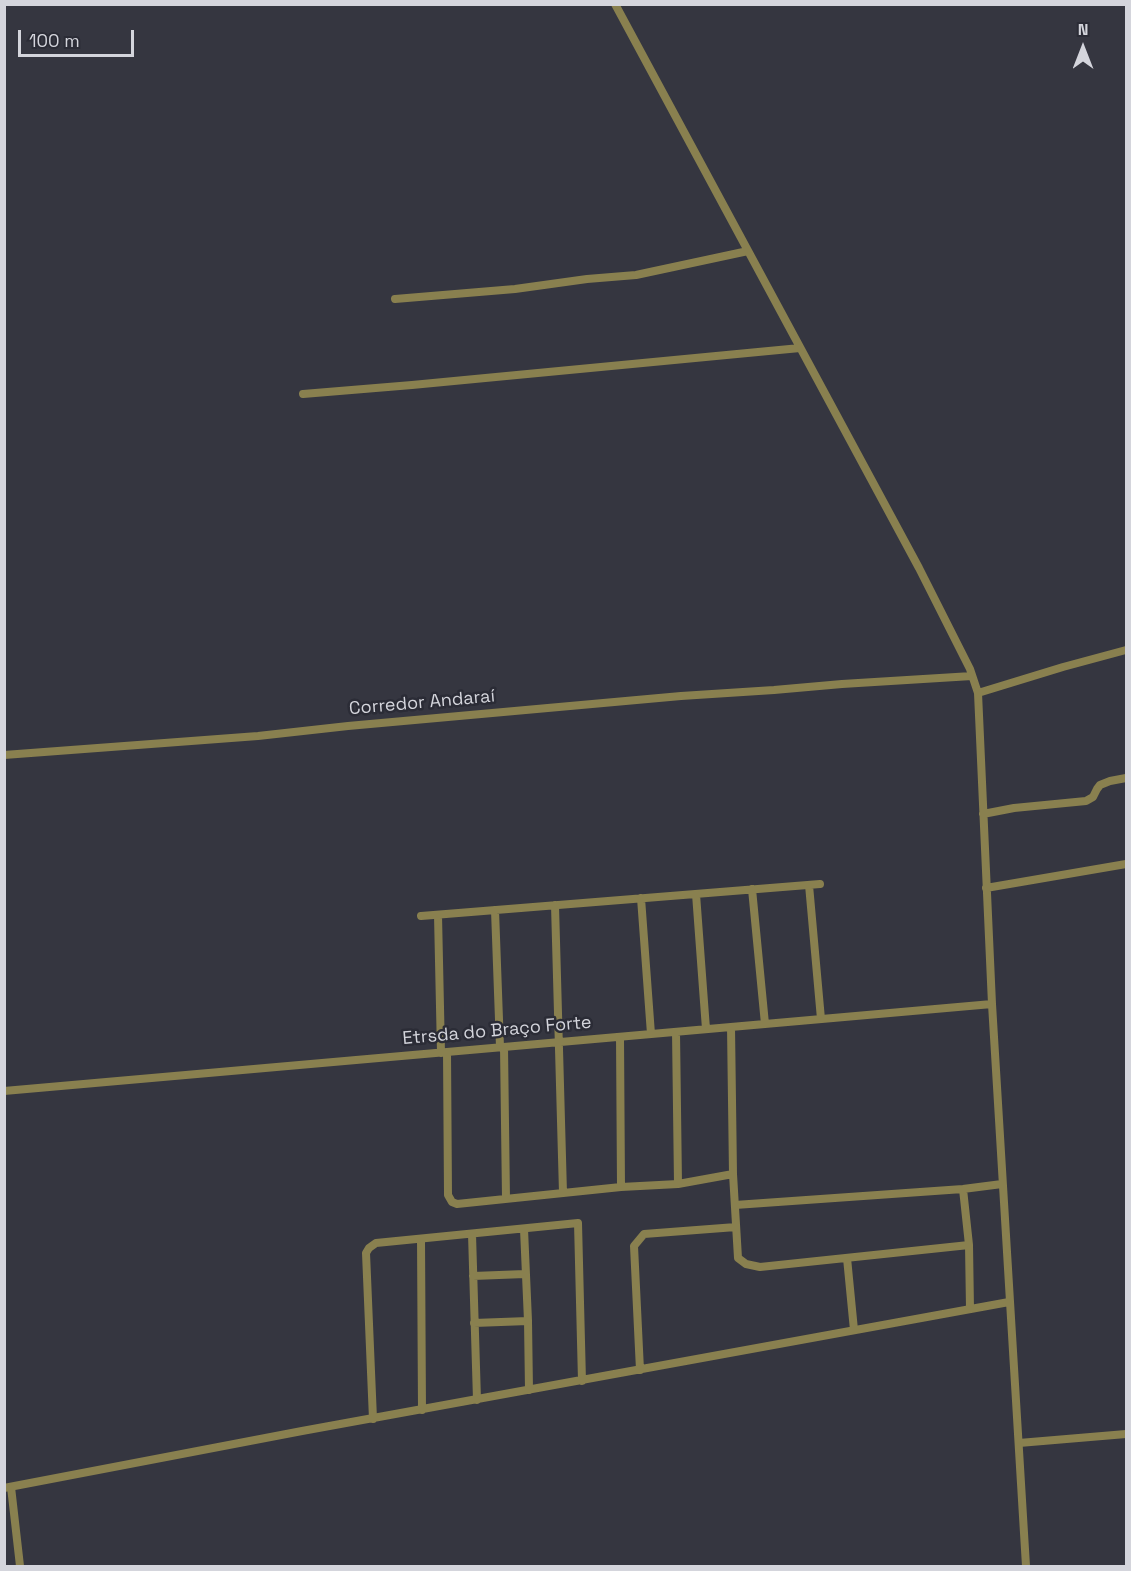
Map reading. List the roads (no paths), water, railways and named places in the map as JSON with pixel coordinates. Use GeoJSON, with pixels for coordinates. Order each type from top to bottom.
{"type":"FeatureCollection","features":[{"type":"Feature","properties":{"kind":"street"},"geometry":{"type":"LineString","coordinates":[[615,4],[914,558],[972,676],[978,693],[992,1004],[1026,1566]]}},
{"type":"Feature","properties":{"kind":"street"},"geometry":{"type":"LineString","coordinates":[[395,299],[514,289],[636,275],[748,250]]}},
{"type":"Feature","properties":{"kind":"street"},"geometry":{"type":"LineString","coordinates":[[303,394],[800,348]]}},
{"type":"Feature","properties":{"kind":"street"},"geometry":{"type":"LineString","coordinates":[[978,693],[1126,650]]}},
{"type":"Feature","properties":{"kind":"street","name":"Corredor Andaraí"},"geometry":{"type":"LineString","coordinates":[[4,755],[258,736],[681,696],[972,676]]}},
{"type":"Feature","properties":{"kind":"street"},"geometry":{"type":"LineString","coordinates":[[983,814],[1014,808],[1086,801],[1093,797],[1100,785],[1126,778]]}},
{"type":"Feature","properties":{"kind":"street"},"geometry":{"type":"LineString","coordinates":[[986,888],[1126,864]]}},
{"type":"Feature","properties":{"kind":"street"},"geometry":{"type":"LineString","coordinates":[[421,916],[820,884]]}},
{"type":"Feature","properties":{"kind":"street"},"geometry":{"type":"LineString","coordinates":[[809,885],[821,1019]]}},
{"type":"Feature","properties":{"kind":"street"},"geometry":{"type":"LineString","coordinates":[[753,889],[765,1024]]}},
{"type":"Feature","properties":{"kind":"street"},"geometry":{"type":"LineString","coordinates":[[696,894],[706,1029]]}},
{"type":"Feature","properties":{"kind":"street"},"geometry":{"type":"LineString","coordinates":[[641,898],[651,1034]]}},
{"type":"Feature","properties":{"kind":"street"},"geometry":{"type":"LineString","coordinates":[[555,905],[563,1193]]}},
{"type":"Feature","properties":{"kind":"street"},"geometry":{"type":"LineString","coordinates":[[495,910],[506,1199]]}},
{"type":"Feature","properties":{"kind":"street"},"geometry":{"type":"LineString","coordinates":[[438,915],[448,1195],[452,1202],[457,1204],[621,1187],[678,1184],[733,1174]]}},
{"type":"Feature","properties":{"kind":"street","name":"Etrsda do Braço Forte"},"geometry":{"type":"LineString","coordinates":[[4,1091],[992,1004]]}},
{"type":"Feature","properties":{"kind":"street"},"geometry":{"type":"LineString","coordinates":[[731,1027],[733,1174],[738,1258],[746,1264],[759,1267],[969,1245]]}},
{"type":"Feature","properties":{"kind":"street"},"geometry":{"type":"LineString","coordinates":[[676,1032],[678,1184]]}},
{"type":"Feature","properties":{"kind":"street"},"geometry":{"type":"LineString","coordinates":[[620,1037],[621,1187]]}},
{"type":"Feature","properties":{"kind":"street"},"geometry":{"type":"LineString","coordinates":[[735,1205],[963,1189],[1002,1184]]}},
{"type":"Feature","properties":{"kind":"street"},"geometry":{"type":"LineString","coordinates":[[963,1189],[969,1245],[970,1309]]}},
{"type":"Feature","properties":{"kind":"street"},"geometry":{"type":"LineString","coordinates":[[373,1419],[366,1253],[376,1243],[578,1223],[582,1381]]}},
{"type":"Feature","properties":{"kind":"street"},"geometry":{"type":"LineString","coordinates":[[640,1370],[634,1245],[645,1234],[736,1227]]}},
{"type":"Feature","properties":{"kind":"street"},"geometry":{"type":"LineString","coordinates":[[524,1229],[529,1390]]}},
{"type":"Feature","properties":{"kind":"street"},"geometry":{"type":"LineString","coordinates":[[472,1234],[477,1400]]}},
{"type":"Feature","properties":{"kind":"street"},"geometry":{"type":"LineString","coordinates":[[421,1239],[422,1410]]}},
{"type":"Feature","properties":{"kind":"street"},"geometry":{"type":"LineString","coordinates":[[847,1258],[854,1330]]}},
{"type":"Feature","properties":{"kind":"street"},"geometry":{"type":"LineString","coordinates":[[473,1276],[525,1274]]}},
{"type":"Feature","properties":{"kind":"street"},"geometry":{"type":"LineString","coordinates":[[20,1566],[8,1488],[282,1435],[1009,1302]]}},
{"type":"Feature","properties":{"kind":"street"},"geometry":{"type":"LineString","coordinates":[[474,1323],[528,1321]]}},
{"type":"Feature","properties":{"kind":"street"},"geometry":{"type":"LineString","coordinates":[[1018,1443],[1126,1434]]}}]}
